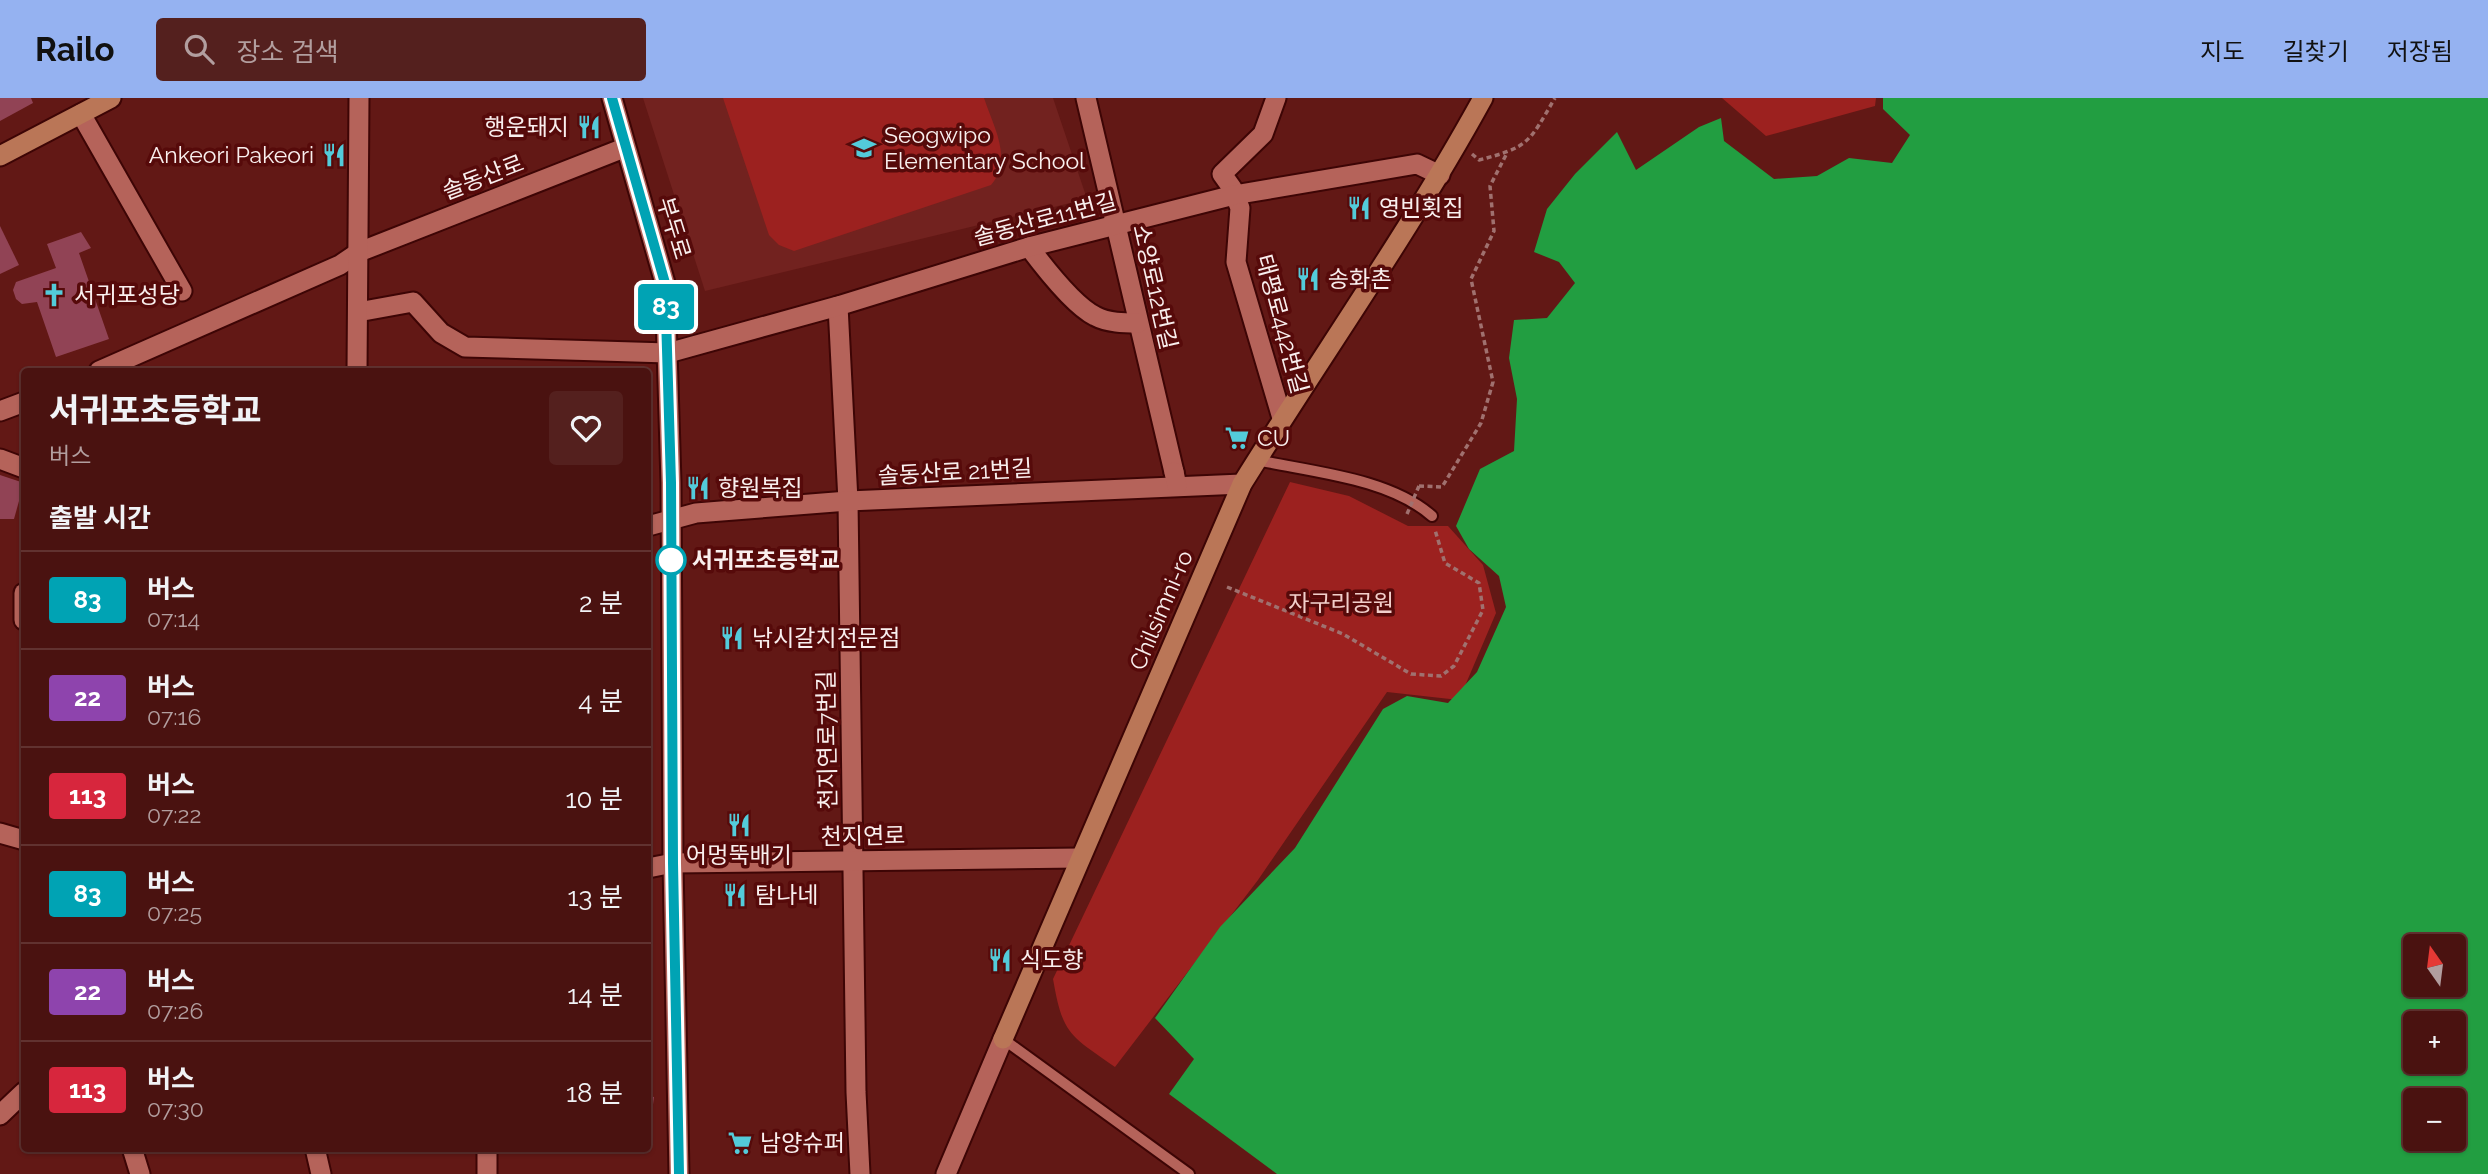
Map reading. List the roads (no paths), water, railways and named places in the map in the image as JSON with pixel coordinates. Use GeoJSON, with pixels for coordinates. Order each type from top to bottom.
{"type":"FeatureCollection","features":[{"type":"Feature","properties":{"kind":"main road","name":"Chilsimni-ro"},"geometry":{"type":"LineString","coordinates":[[1003,1039],[1242,484],[1440,175],[1483,98]]}},
{"type":"Feature","properties":{"kind":"main road"},"geometry":{"type":"LineString","coordinates":[[0,156],[104,100]]}},
{"type":"Feature","properties":{"kind":"street"},"geometry":{"type":"LineString","coordinates":[[358,368],[359,98]]}},
{"type":"Feature","properties":{"kind":"street","name":"부두로"},"geometry":{"type":"LineString","coordinates":[[612,98],[624,148],[665,283],[671,518],[673,863],[679,1174]]}},
{"type":"Feature","properties":{"kind":"street","name":"소양로12번길"},"geometry":{"type":"LineString","coordinates":[[1086,98],[1176,479]]}},
{"type":"Feature","properties":{"kind":"street","name":"태평로442번길"},"geometry":{"type":"LineString","coordinates":[[1276,98],[1263,134],[1222,174],[1240,208],[1236,262],[1282,418]]}},
{"type":"Feature","properties":{"kind":"street"},"geometry":{"type":"LineString","coordinates":[[81,114],[182,291]]}},
{"type":"Feature","properties":{"kind":"street","name":"솔동산로"},"geometry":{"type":"LineString","coordinates":[[106,368],[340,265],[359,252],[624,148]]}},
{"type":"Feature","properties":{"kind":"street","name":"솔동산로11번길"},"geometry":{"type":"LineString","coordinates":[[358,312],[413,302],[426,313],[441,333],[465,347],[668,353],[838,306],[1029,247],[1234,195],[1417,164],[1440,175]]}},
{"type":"Feature","properties":{"kind":"street"},"geometry":{"type":"LineString","coordinates":[[1029,247],[1051,277],[1093,316],[1117,322],[1138,323]]}},
{"type":"Feature","properties":{"kind":"street","name":"천지연로7번길"},"geometry":{"type":"LineString","coordinates":[[838,306],[848,501],[856,1092],[860,1174]]}},
{"type":"Feature","properties":{"kind":"street"},"geometry":{"type":"LineString","coordinates":[[0,411],[21,403]]}},
{"type":"Feature","properties":{"kind":"street"},"geometry":{"type":"LineString","coordinates":[[0,459],[21,467]]}},
{"type":"Feature","properties":{"kind":"street","name":"솔동산로 21번길"},"geometry":{"type":"LineString","coordinates":[[651,525],[696,513],[848,501],[1176,479],[1242,484]]}},
{"type":"Feature","properties":{"kind":"street"},"geometry":{"type":"LineString","coordinates":[[0,833],[21,839]]}},
{"type":"Feature","properties":{"kind":"street","name":"천지연로"},"geometry":{"type":"LineString","coordinates":[[651,867],[673,863],[1080,858]]}},
{"type":"Feature","properties":{"kind":"street","name":"Chilsimni-ro"},"geometry":{"type":"LineString","coordinates":[[946,1174],[1003,1039]]}},
{"type":"Feature","properties":{"kind":"street"},"geometry":{"type":"LineString","coordinates":[[0,1115],[21,1095]]}},
{"type":"Feature","properties":{"kind":"street"},"geometry":{"type":"LineString","coordinates":[[133,1152],[140,1174]]}},
{"type":"Feature","properties":{"kind":"street"},"geometry":{"type":"LineString","coordinates":[[316,1152],[321,1174]]}},
{"type":"Feature","properties":{"kind":"street"},"geometry":{"type":"LineString","coordinates":[[487,1152],[487,1174]]}},
{"type":"Feature","properties":{"kind":"lane"},"geometry":{"type":"LineString","coordinates":[[1257,460],[1387,488],[1419,504],[1432,516]]}},
{"type":"Feature","properties":{"kind":"lane"},"geometry":{"type":"LineString","coordinates":[[1003,1039],[1189,1174]]}},
{"type":"Feature","properties":{"kind":"place","name":"행운돼지"},"geometry":{"type":"Point","coordinates":[589,127]}},
{"type":"Feature","properties":{"kind":"place","name":"Seogwipo Elementary School"},"geometry":{"type":"Point","coordinates":[864,148]}},
{"type":"Feature","properties":{"kind":"place","name":"Ankeori Pakeori"},"geometry":{"type":"Point","coordinates":[334,155]}},
{"type":"Feature","properties":{"kind":"place","name":"영빈횟집"},"geometry":{"type":"Point","coordinates":[1359,208]}},
{"type":"Feature","properties":{"kind":"place","name":"송화촌"},"geometry":{"type":"Point","coordinates":[1308,279]}},
{"type":"Feature","properties":{"kind":"place","name":"서귀포성당"},"geometry":{"type":"Point","coordinates":[54,295]}},
{"type":"Feature","properties":{"kind":"place","name":"CU"},"geometry":{"type":"Point","coordinates":[1237,438]}},
{"type":"Feature","properties":{"kind":"place","name":"향원복집"},"geometry":{"type":"Point","coordinates":[698,488]}},
{"type":"Feature","properties":{"kind":"place","name":"서귀포초등학교"},"geometry":{"type":"Point","coordinates":[671,560]}},
{"type":"Feature","properties":{"kind":"place","name":"낚시갈치전문점"},"geometry":{"type":"Point","coordinates":[732,638]}},
{"type":"Feature","properties":{"kind":"place","name":"어멍뚝배기"},"geometry":{"type":"Point","coordinates":[739,825]}},
{"type":"Feature","properties":{"kind":"place","name":"탐나네"},"geometry":{"type":"Point","coordinates":[735,895]}},
{"type":"Feature","properties":{"kind":"place","name":"식도향"},"geometry":{"type":"Point","coordinates":[1000,960]}},
{"type":"Feature","properties":{"kind":"place","name":"남양슈퍼"},"geometry":{"type":"Point","coordinates":[740,1143]}},
{"type":"Feature","properties":{"kind":"park label","name":"자구리공원"},"geometry":{"type":"Point","coordinates":[1341,603]}}]}
